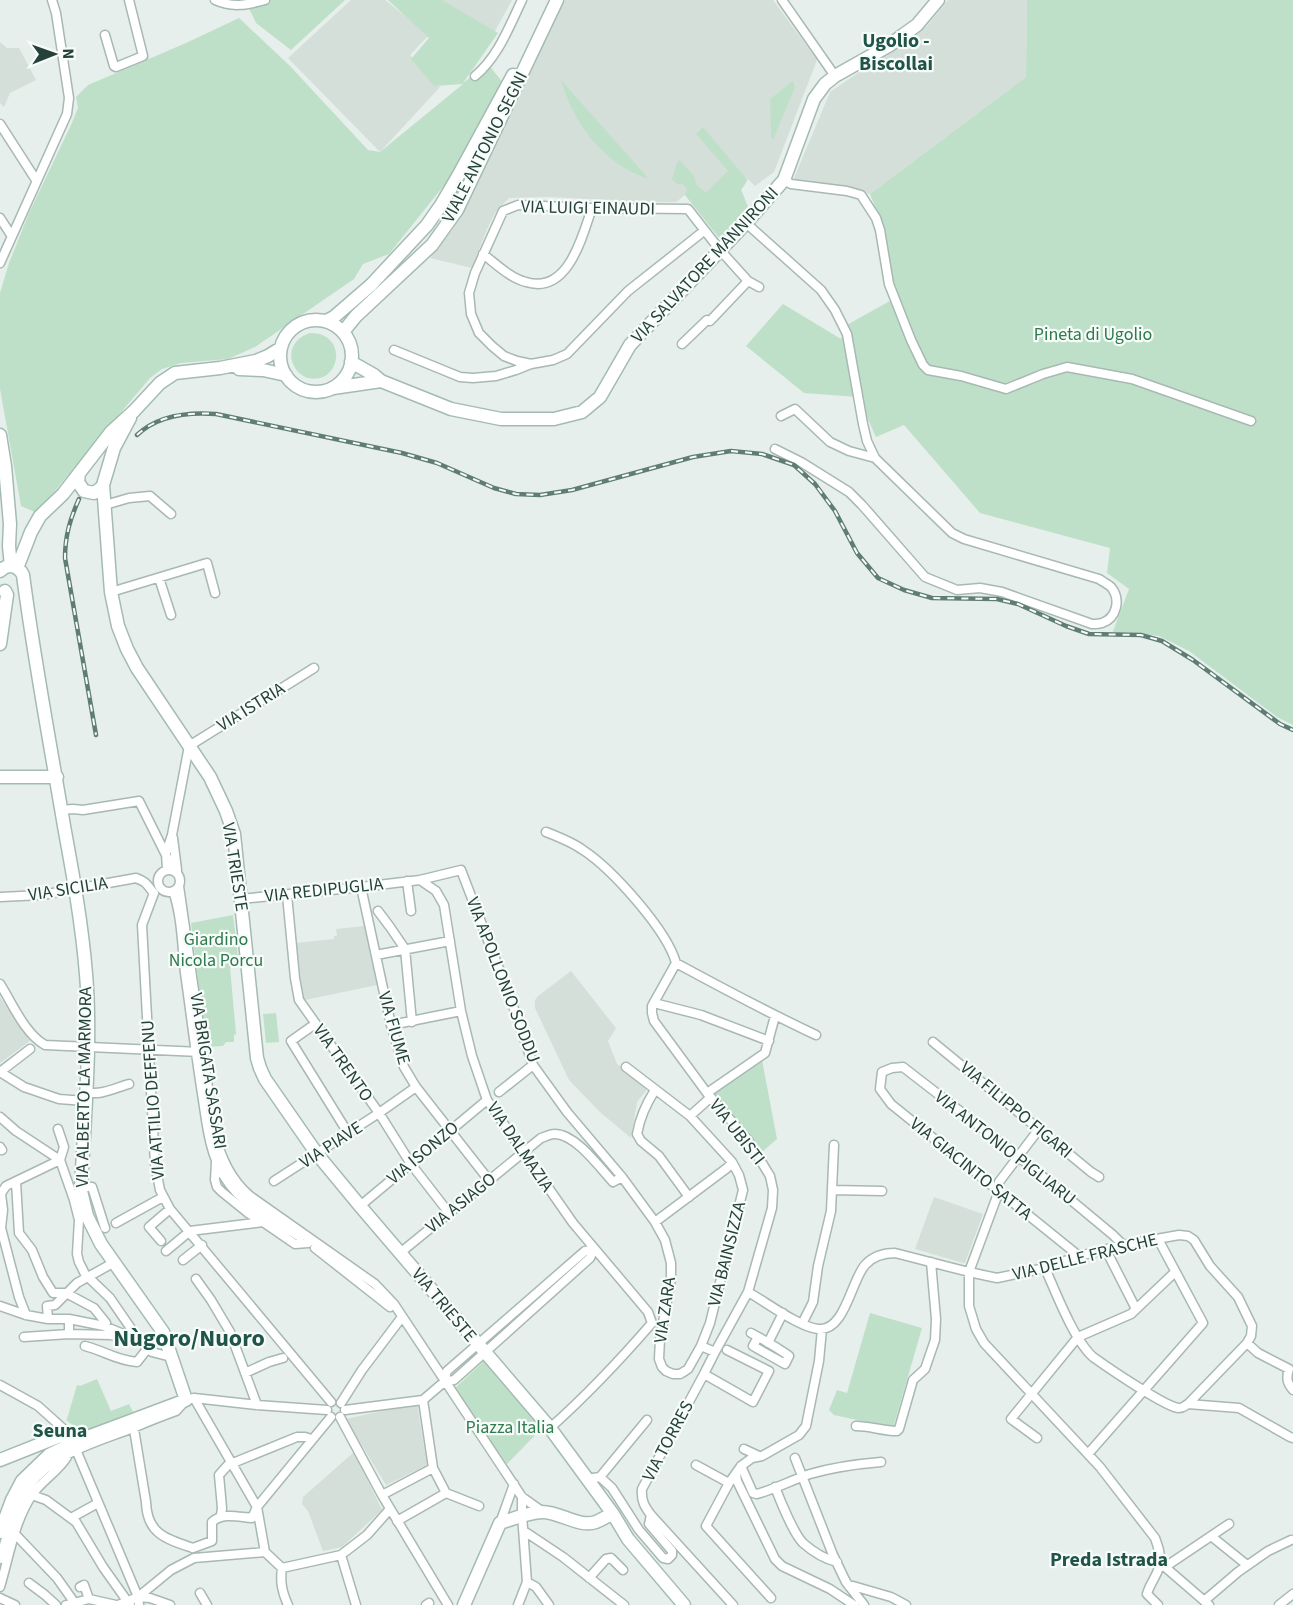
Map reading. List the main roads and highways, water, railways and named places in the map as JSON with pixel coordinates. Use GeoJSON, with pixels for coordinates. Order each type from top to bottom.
{"type":"FeatureCollection","features":[{"type":"Feature","properties":{"kind":"main road","name":"VIALE ANTONIO SEGNI"},"geometry":{"type":"LineString","coordinates":[[326,321],[334,317],[371,285],[427,225],[441,205],[507,87],[549,0]]}},
{"type":"Feature","properties":{"kind":"main road","name":"VIALE ANTONIO SEGNI"},"geometry":{"type":"LineString","coordinates":[[343,332],[356,316],[432,245],[457,210],[557,0]]}},
{"type":"Feature","properties":{"kind":"main road","name":"VIA SALVATORE MANNIRONI"},"geometry":{"type":"LineString","coordinates":[[351,362],[381,381],[451,409],[501,419],[554,419],[582,412],[600,397],[630,345],[784,180],[814,99],[825,84],[897,40],[917,25],[938,0]]}},
{"type":"Feature","properties":{"kind":"main road"},"geometry":{"type":"LineString","coordinates":[[286,375],[281,367],[280,357],[281,348],[288,333],[294,327],[309,320],[326,321],[343,332],[350,346],[351,362],[345,377],[332,388]]}},
{"type":"Feature","properties":{"kind":"main road","name":"VIA SALVATORE MANNIRONI"},"geometry":{"type":"LineString","coordinates":[[34,532],[40,516],[63,494],[111,432],[168,377],[182,372],[256,361],[281,348]]}},
{"type":"Feature","properties":{"kind":"main road","name":"VIA SALVATORE MANNIRONI"},"geometry":{"type":"LineString","coordinates":[[220,368],[263,370],[286,375],[298,387],[315,392],[381,381]]}},
{"type":"Feature","properties":{"kind":"main road","name":"VIA SALVATORE MANNIRONI"},"geometry":{"type":"LineString","coordinates":[[104,482],[114,448],[134,411]]}},
{"type":"Feature","properties":{"kind":"main road"},"geometry":{"type":"LineString","coordinates":[[0,435],[10,524],[8,568]]}},
{"type":"Feature","properties":{"kind":"main road"},"geometry":{"type":"LineString","coordinates":[[63,494],[73,489],[84,490],[94,493],[98,491],[104,482],[102,472],[98,468],[91,466],[82,471],[78,482],[84,490],[105,510]]}},
{"type":"Feature","properties":{"kind":"main road","name":"VIA TRIESTE"},"geometry":{"type":"LineString","coordinates":[[104,482],[111,592],[118,626],[137,668],[210,777],[234,834],[257,1058],[265,1079],[317,1154],[550,1428],[613,1514]]}},
{"type":"Feature","properties":{"kind":"main road"},"geometry":{"type":"LineString","coordinates":[[10,524],[19,531],[34,532]]}},
{"type":"Feature","properties":{"kind":"main road"},"geometry":{"type":"LineString","coordinates":[[8,568],[19,563],[34,532]]}},
{"type":"Feature","properties":{"kind":"main road"},"geometry":{"type":"LineString","coordinates":[[0,644],[3,591],[11,593],[22,586],[34,532]]}},
{"type":"Feature","properties":{"kind":"main road"},"geometry":{"type":"LineString","coordinates":[[8,568],[21,571],[24,578]]}},
{"type":"Feature","properties":{"kind":"main road","name":"VIA ALBERTO LA MARMORA"},"geometry":{"type":"LineString","coordinates":[[24,578],[87,977],[88,1048],[82,1187],[83,1218],[163,1332],[171,1357],[190,1399],[134,1424],[71,1445]]}},
{"type":"Feature","properties":{"kind":"main road"},"geometry":{"type":"LineString","coordinates":[[0,619],[1,634]]}},
{"type":"Feature","properties":{"kind":"main road"},"geometry":{"type":"LineString","coordinates":[[0,777],[57,777]]}},
{"type":"Feature","properties":{"kind":"main road"},"geometry":{"type":"LineString","coordinates":[[0,1460],[40,1444],[71,1445]]}},
{"type":"Feature","properties":{"kind":"main road"},"geometry":{"type":"LineString","coordinates":[[40,1444],[49,1455]]}},
{"type":"Feature","properties":{"kind":"main road"},"geometry":{"type":"LineString","coordinates":[[0,1532],[22,1481],[49,1455],[71,1445]]}},
{"type":"Feature","properties":{"kind":"main road"},"geometry":{"type":"LineString","coordinates":[[464,1605],[501,1519],[543,1512],[582,1523],[594,1523],[613,1514],[628,1539],[684,1605]]}},
{"type":"Feature","properties":{"kind":"railway"},"geometry":{"type":"LineString","coordinates":[[137,435],[154,423],[174,416],[216,414],[402,453],[437,463],[494,488],[516,494],[540,495],[572,490],[693,457],[731,451],[762,454],[794,465],[815,484],[835,511],[857,553],[878,578],[904,590],[932,598],[997,599],[1018,604],[1089,634],[1141,635],[1162,641],[1193,660],[1280,724],[1293,730]]}},
{"type":"Feature","properties":{"kind":"railway"},"geometry":{"type":"LineString","coordinates":[[79,499],[69,528],[65,558],[96,735]]}},
{"type":"Feature","properties":{"kind":"district","name":"Ugolio - Biscollai"},"geometry":{"type":"Point","coordinates":[896,52]}},
{"type":"Feature","properties":{"kind":"district","name":"Nùgoro/Nuoro"},"geometry":{"type":"Point","coordinates":[189,1338]}},
{"type":"Feature","properties":{"kind":"district","name":"Seuna"},"geometry":{"type":"Point","coordinates":[60,1431]}},
{"type":"Feature","properties":{"kind":"district","name":"Preda Istrada"},"geometry":{"type":"Point","coordinates":[1109,1560]}},
{"type":"Feature","properties":{"kind":"park label","name":"Pineta di Ugolio"},"geometry":{"type":"Point","coordinates":[1093,334]}},
{"type":"Feature","properties":{"kind":"park label","name":"Giardino Nicola Porcu"},"geometry":{"type":"Point","coordinates":[216,949]}},
{"type":"Feature","properties":{"kind":"park label","name":"Piazza Italia"},"geometry":{"type":"Point","coordinates":[510,1427]}}]}
